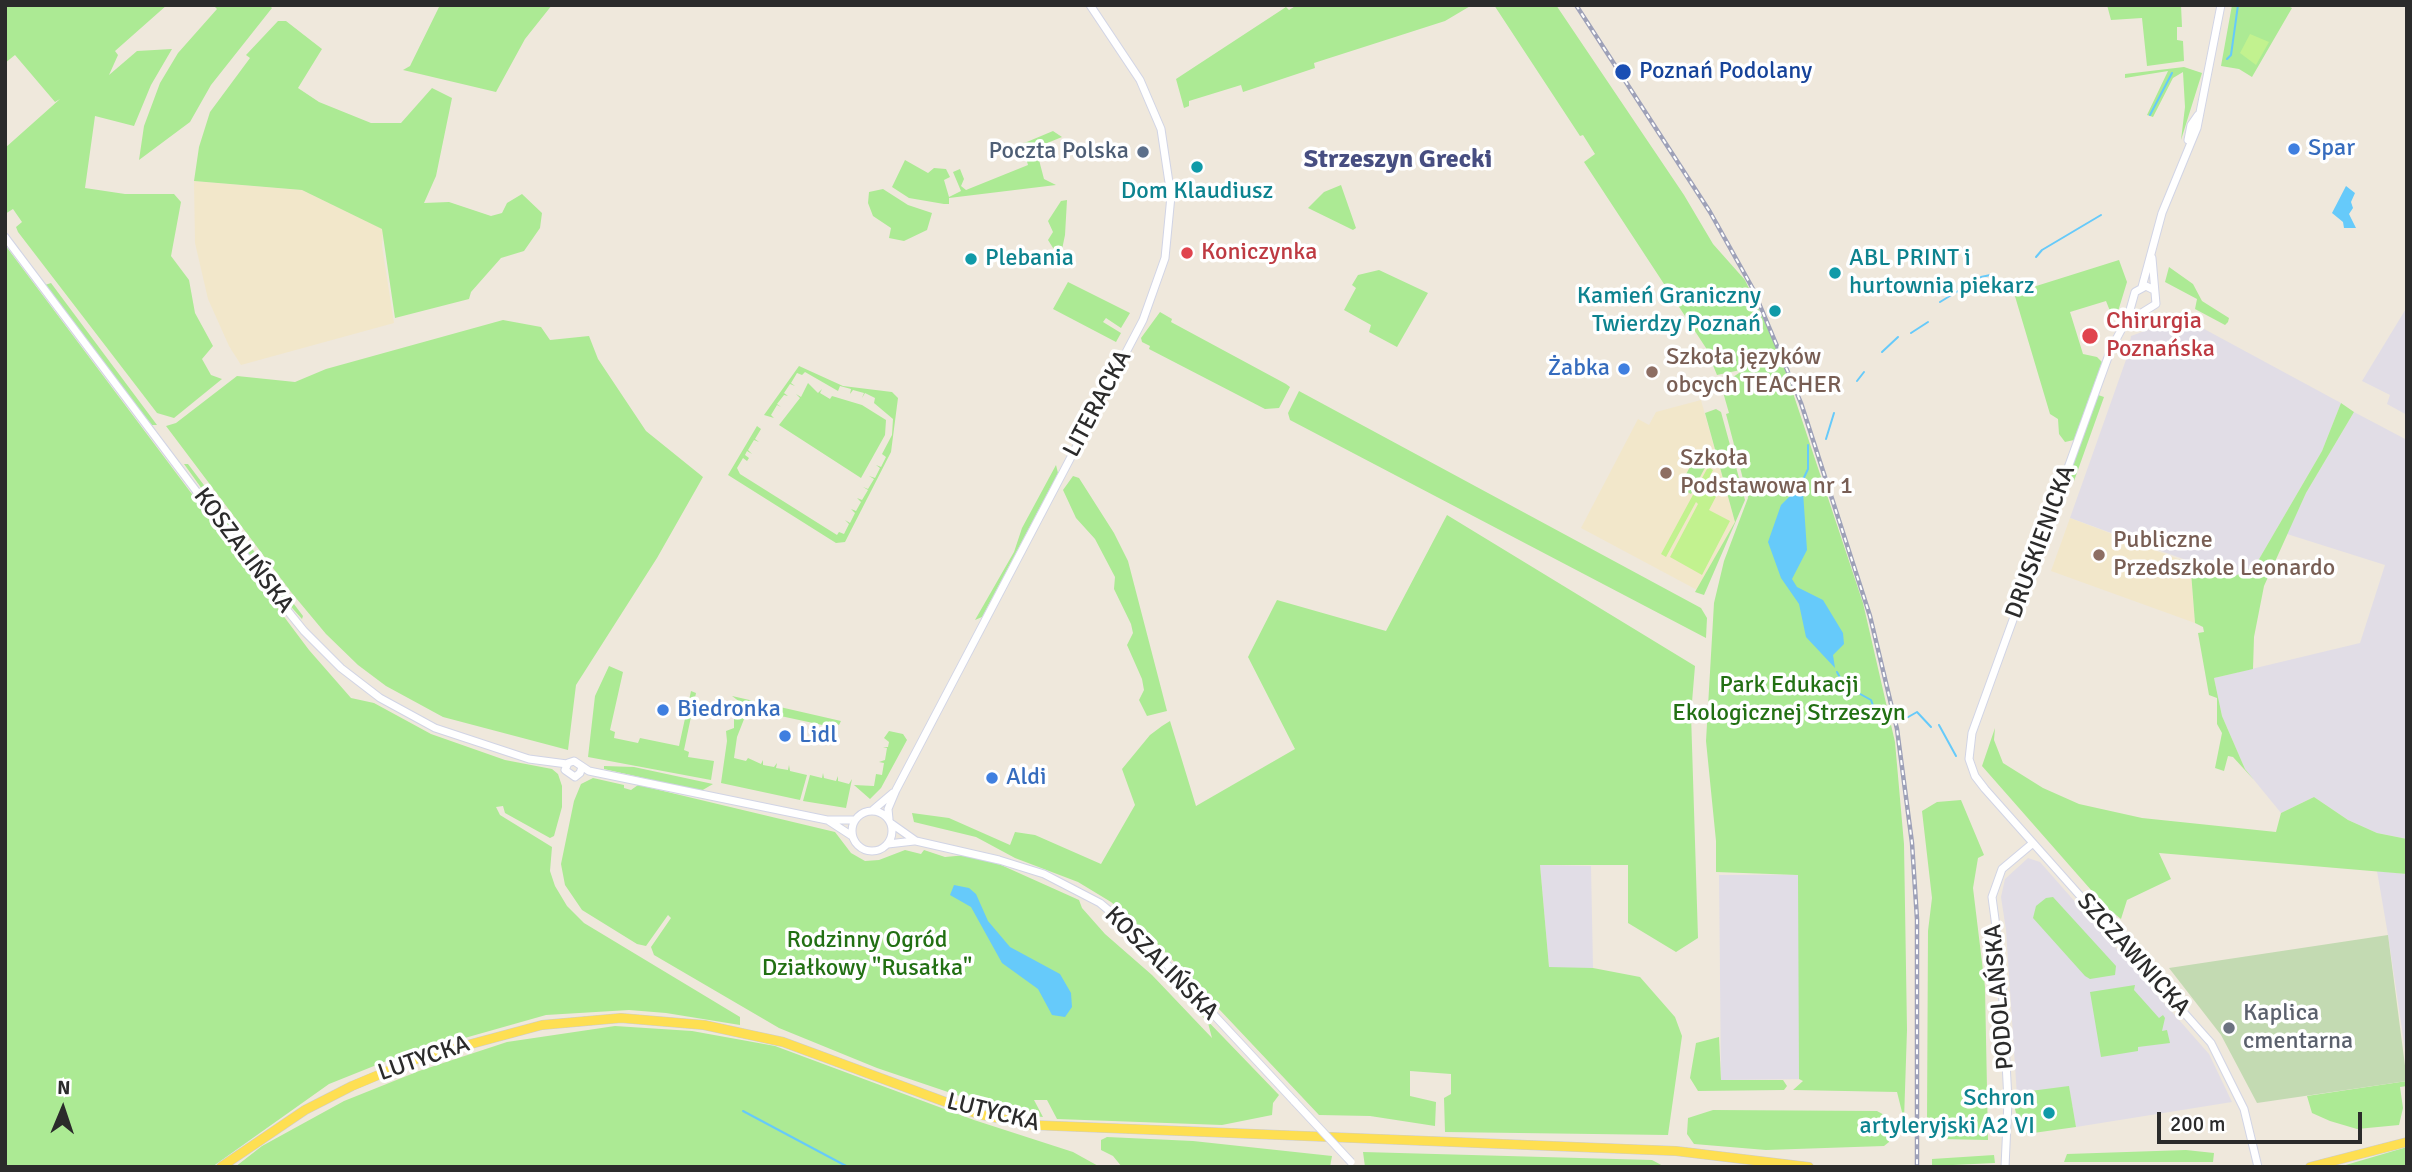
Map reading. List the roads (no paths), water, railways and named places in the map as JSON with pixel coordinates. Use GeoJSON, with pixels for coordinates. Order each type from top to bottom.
{"type":"FeatureCollection","features":[{"type":"Feature","properties":{"kind":"main road","name":"LUTYCKA"},"geometry":{"type":"LineString","coordinates":[[222,1167],[305,1110],[408,1062],[531,1027],[621,1018],[690,1023],[783,1042],[978,1114],[1032,1125],[1666,1151],[1809,1167]]}},
{"type":"Feature","properties":{"kind":"main road"},"geometry":{"type":"LineString","coordinates":[[2310,1167],[2407,1142]]}},
{"type":"Feature","properties":{"kind":"street","name":"LITERACKA"},"geometry":{"type":"LineString","coordinates":[[890,821],[888,809],[896,790],[1143,320],[1165,258],[1171,196],[1161,130],[1140,80],[1090,5]]}},
{"type":"Feature","properties":{"kind":"street"},"geometry":{"type":"LineString","coordinates":[[2152,250],[2156,304],[2143,310],[2134,300],[2135,292],[2141,287],[2152,250],[2187,147],[2197,128],[2221,5]]}},
{"type":"Feature","properties":{"kind":"street","name":"KOSZALIŃSKA"},"geometry":{"type":"LineString","coordinates":[[5,237],[270,589],[326,654],[374,694],[427,724],[498,750],[563,766]]}},
{"type":"Feature","properties":{"kind":"street"},"geometry":{"type":"LineString","coordinates":[[2141,287],[2154,290]]}},
{"type":"Feature","properties":{"kind":"street","name":"DRUSKIENICKA"},"geometry":{"type":"LineString","coordinates":[[1970,764],[1972,733],[2111,349],[2134,300]]}},
{"type":"Feature","properties":{"kind":"street","name":"DRUSKIENICKA"},"geometry":{"type":"LineString","coordinates":[[2125,324],[2143,310]]}},
{"type":"Feature","properties":{"kind":"street"},"geometry":{"type":"LineString","coordinates":[[584,770],[573,777],[567,774],[563,766],[574,761],[584,770],[827,820],[854,820],[872,811],[890,821],[893,831],[888,845],[875,852],[867,851],[852,836],[827,820]]}},
{"type":"Feature","properties":{"kind":"street","name":"SZCZAWNICKA"},"geometry":{"type":"LineString","coordinates":[[1970,764],[1979,781],[2216,1051],[2244,1109],[2258,1167]]}},
{"type":"Feature","properties":{"kind":"street","name":"LITERACKA"},"geometry":{"type":"LineString","coordinates":[[872,811],[896,790]]}},
{"type":"Feature","properties":{"kind":"street"},"geometry":{"type":"LineString","coordinates":[[852,836],[854,820]]}},
{"type":"Feature","properties":{"kind":"street","name":"KOSZALIŃSKA"},"geometry":{"type":"LineString","coordinates":[[890,821],[916,841]]}},
{"type":"Feature","properties":{"kind":"street","name":"KOSZALIŃSKA"},"geometry":{"type":"LineString","coordinates":[[888,845],[916,841],[1026,867],[1068,885],[1100,903],[1145,941],[1353,1165]]}},
{"type":"Feature","properties":{"kind":"street","name":"PODOLAŃSKA"},"geometry":{"type":"LineString","coordinates":[[2005,1167],[2008,1113],[2006,1046],[2000,954],[1992,897],[2002,869],[2033,843]]}},
{"type":"Feature","properties":{"kind":"water"},"geometry":{"type":"Polygon","coordinates":[[[2346,186],[2355,193],[2351,202],[2353,208],[2349,214],[2356,228],[2344,228],[2343,222],[2332,213],[2346,186]]]}},
{"type":"Feature","properties":{"kind":"water"},"geometry":{"type":"Polygon","coordinates":[[[1800,486],[1803,492],[1807,550],[1792,579],[1797,587],[1823,600],[1843,633],[1844,644],[1833,655],[1835,668],[1806,637],[1799,604],[1781,578],[1768,542],[1781,505],[1800,486]]]}},
{"type":"Feature","properties":{"kind":"water"},"geometry":{"type":"Polygon","coordinates":[[[954,885],[969,888],[976,894],[988,921],[1010,947],[1060,974],[1071,993],[1072,1007],[1065,1017],[1052,1015],[1038,989],[1002,963],[971,907],[950,895],[954,885]]]}},
{"type":"Feature","properties":{"kind":"waterway"},"geometry":{"type":"LineString","coordinates":[[2227,59],[2231,55],[2238,5]]}},
{"type":"Feature","properties":{"kind":"waterway"},"geometry":{"type":"LineString","coordinates":[[2150,115],[2172,73]]}},
{"type":"Feature","properties":{"kind":"waterway"},"geometry":{"type":"LineString","coordinates":[[2036,257],[2042,250],[2101,215]]}},
{"type":"Feature","properties":{"kind":"waterway"},"geometry":{"type":"LineString","coordinates":[[1966,286],[1981,277],[1995,274]]}},
{"type":"Feature","properties":{"kind":"waterway"},"geometry":{"type":"LineString","coordinates":[[1940,302],[1963,288]]}},
{"type":"Feature","properties":{"kind":"waterway"},"geometry":{"type":"LineString","coordinates":[[1911,333],[1928,322]]}},
{"type":"Feature","properties":{"kind":"waterway"},"geometry":{"type":"LineString","coordinates":[[1882,352],[1898,337]]}},
{"type":"Feature","properties":{"kind":"waterway"},"geometry":{"type":"LineString","coordinates":[[1857,381],[1864,372]]}},
{"type":"Feature","properties":{"kind":"waterway"},"geometry":{"type":"LineString","coordinates":[[1826,439],[1834,413]]}},
{"type":"Feature","properties":{"kind":"waterway"},"geometry":{"type":"LineString","coordinates":[[1800,486],[1808,469],[1808,445]]}},
{"type":"Feature","properties":{"kind":"waterway"},"geometry":{"type":"LineString","coordinates":[[1837,672],[1844,685],[1871,700],[1879,722],[1889,722]]}},
{"type":"Feature","properties":{"kind":"waterway"},"geometry":{"type":"LineString","coordinates":[[1903,720],[1917,712],[1931,727]]}},
{"type":"Feature","properties":{"kind":"waterway"},"geometry":{"type":"LineString","coordinates":[[1939,725],[1956,756]]}},
{"type":"Feature","properties":{"kind":"waterway"},"geometry":{"type":"LineString","coordinates":[[743,1111],[848,1167]]}},
{"type":"Feature","properties":{"kind":"railway"},"geometry":{"type":"LineString","coordinates":[[1576,5],[1710,212],[1753,289],[1801,403],[1870,616],[1897,729],[1912,843],[1917,919],[1917,1167]]}},
{"type":"Feature","properties":{"kind":"place","name":"Poznań Podolany"},"geometry":{"type":"Point","coordinates":[1623,72]}},
{"type":"Feature","properties":{"kind":"place","name":"Spar"},"geometry":{"type":"Point","coordinates":[2294,149]}},
{"type":"Feature","properties":{"kind":"place","name":"Poczta Polska"},"geometry":{"type":"Point","coordinates":[1143,152]}},
{"type":"Feature","properties":{"kind":"place","name":"Dom Klaudiusz"},"geometry":{"type":"Point","coordinates":[1197,167]}},
{"type":"Feature","properties":{"kind":"place","name":"Koniczynka"},"geometry":{"type":"Point","coordinates":[1187,253]}},
{"type":"Feature","properties":{"kind":"place","name":"Plebania"},"geometry":{"type":"Point","coordinates":[971,259]}},
{"type":"Feature","properties":{"kind":"place","name":"ABL PRINT i hurtownia piekarz"},"geometry":{"type":"Point","coordinates":[1835,273]}},
{"type":"Feature","properties":{"kind":"place","name":"Kamień Graniczny Twierdzy Poznań"},"geometry":{"type":"Point","coordinates":[1775,311]}},
{"type":"Feature","properties":{"kind":"place","name":"Chirurgia Poznańska"},"geometry":{"type":"Point","coordinates":[2090,336]}},
{"type":"Feature","properties":{"kind":"place","name":"Żabka"},"geometry":{"type":"Point","coordinates":[1624,369]}},
{"type":"Feature","properties":{"kind":"place","name":"Szkoła języków obcych TEACHER"},"geometry":{"type":"Point","coordinates":[1652,372]}},
{"type":"Feature","properties":{"kind":"place","name":"Szkoła Podstawowa nr 1"},"geometry":{"type":"Point","coordinates":[1666,473]}},
{"type":"Feature","properties":{"kind":"place","name":"Publiczne Przedszkole Leonardo"},"geometry":{"type":"Point","coordinates":[2099,555]}},
{"type":"Feature","properties":{"kind":"place","name":"Biedronka"},"geometry":{"type":"Point","coordinates":[663,710]}},
{"type":"Feature","properties":{"kind":"place","name":"Lidl"},"geometry":{"type":"Point","coordinates":[785,736]}},
{"type":"Feature","properties":{"kind":"place","name":"Aldi"},"geometry":{"type":"Point","coordinates":[992,778]}},
{"type":"Feature","properties":{"kind":"place","name":"Kaplica cmentarna"},"geometry":{"type":"Point","coordinates":[2229,1028]}},
{"type":"Feature","properties":{"kind":"place","name":"Schron artyleryjski A2 VI"},"geometry":{"type":"Point","coordinates":[2049,1113]}},
{"type":"Feature","properties":{"kind":"district","name":"Strzeszyn Grecki"},"geometry":{"type":"Point","coordinates":[1398,160]}},
{"type":"Feature","properties":{"kind":"park label","name":"Park Edukacji Ekologicznej Strzeszyn"},"geometry":{"type":"Point","coordinates":[1789,700]}},
{"type":"Feature","properties":{"kind":"park label","name":"Rodzinny Ogród Działkowy \"Rusałka\""},"geometry":{"type":"Point","coordinates":[867,955]}}]}
